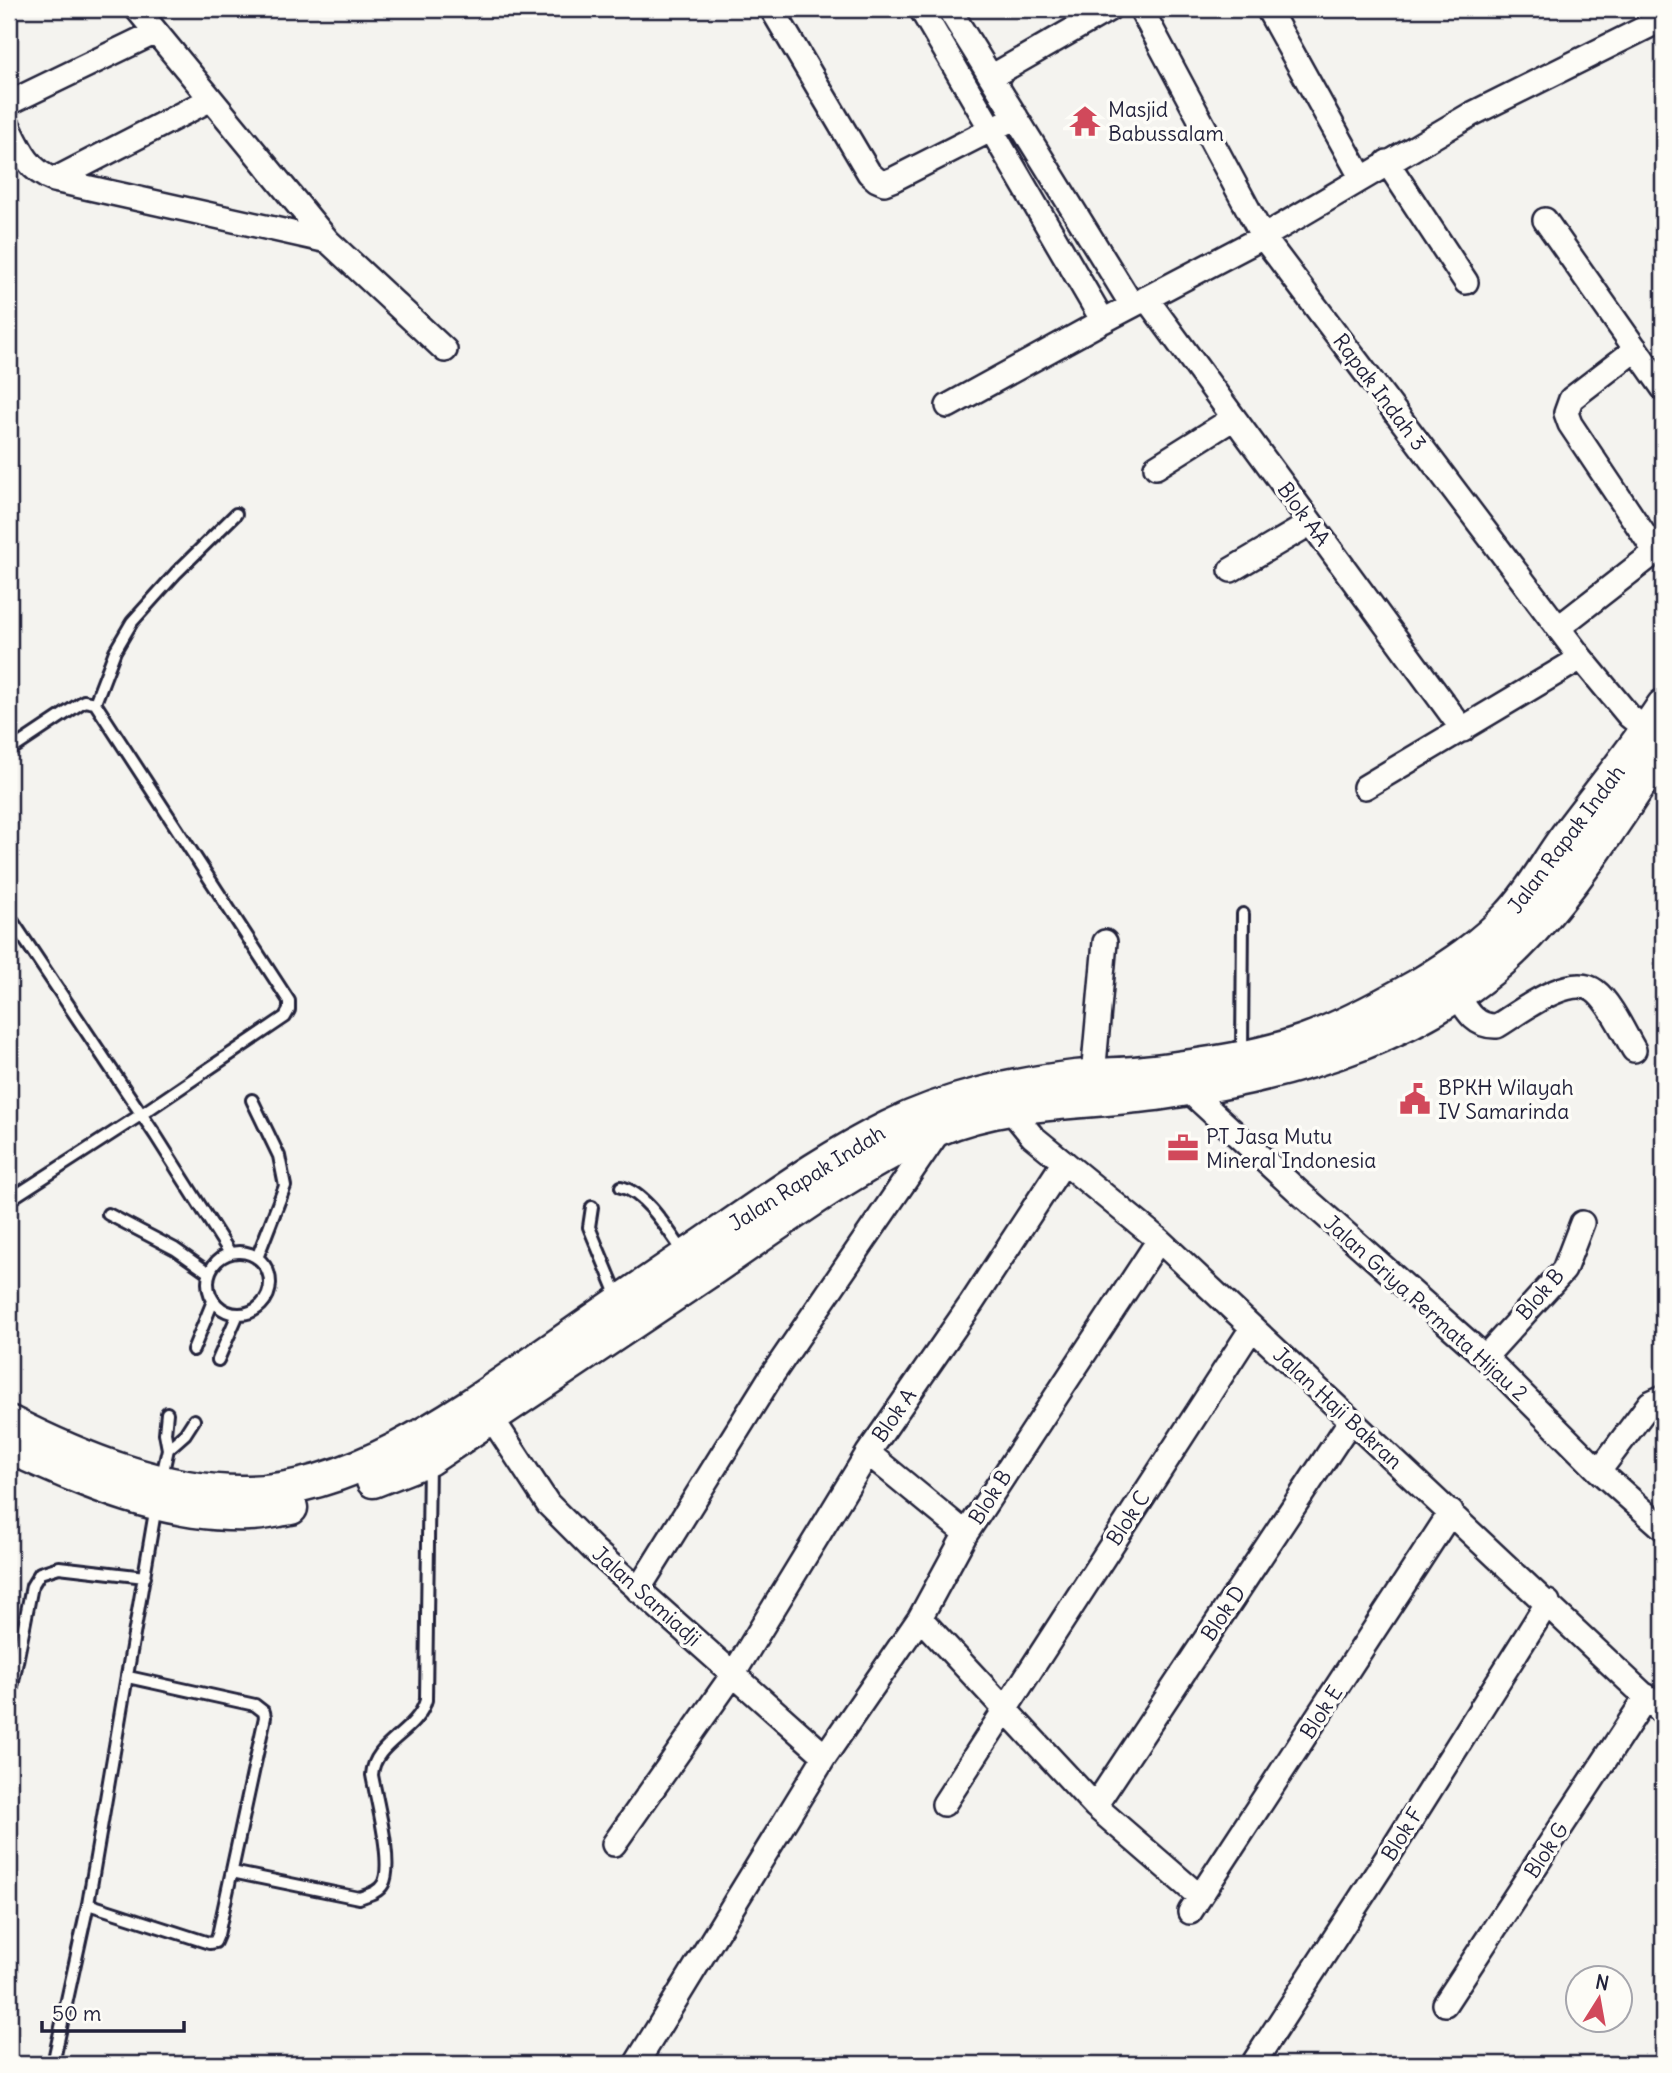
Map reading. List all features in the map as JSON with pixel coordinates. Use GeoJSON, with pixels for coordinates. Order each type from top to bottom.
{"type":"FeatureCollection","features":[{"type":"Feature","properties":{"kind":"main road","name":"Jalan Rapak Indah"},"geometry":{"type":"LineString","coordinates":[[695,1266],[800,1178],[890,1126],[965,1097],[1002,1088],[1242,1058],[1301,1042],[1349,1023],[1457,994],[1501,961],[1535,927],[1595,849],[1659,732]]}},
{"type":"Feature","properties":{"kind":"main road","name":"Jalan Rapak Indah"},"geometry":{"type":"LineString","coordinates":[[9,1447],[93,1485],[159,1492],[253,1492],[298,1485],[388,1454],[626,1312],[695,1266],[904,1145],[941,1128],[1009,1108],[1139,1097],[1255,1078],[1346,1051],[1408,1007],[1509,917],[1527,895],[1563,840],[1659,732]]}},
{"type":"Feature","properties":{"kind":"main road","name":"Jalan Rapak Indah"},"geometry":{"type":"LineString","coordinates":[[9,1422],[99,1462],[197,1512],[250,1514],[304,1506],[429,1459],[491,1417],[626,1312]]}},
{"type":"Feature","properties":{"kind":"street"},"geometry":{"type":"LineString","coordinates":[[137,9],[328,241],[445,350]]}},
{"type":"Feature","properties":{"kind":"street"},"geometry":{"type":"LineString","coordinates":[[772,9],[869,173],[877,180],[884,183],[894,179],[1016,117]]}},
{"type":"Feature","properties":{"kind":"street"},"geometry":{"type":"LineString","coordinates":[[920,9],[1103,321]]}},
{"type":"Feature","properties":{"kind":"street","name":"Blok AA"},"geometry":{"type":"LineString","coordinates":[[950,9],[1016,117],[1139,301],[1234,418],[1463,730]]}},
{"type":"Feature","properties":{"kind":"street"},"geometry":{"type":"LineString","coordinates":[[991,76],[1109,9]]}},
{"type":"Feature","properties":{"kind":"street","name":"Rapak Indah 3"},"geometry":{"type":"LineString","coordinates":[[1141,9],[1263,237],[1581,658],[1629,716],[1659,732]]}},
{"type":"Feature","properties":{"kind":"street"},"geometry":{"type":"LineString","coordinates":[[1268,9],[1361,177]]}},
{"type":"Feature","properties":{"kind":"street"},"geometry":{"type":"LineString","coordinates":[[948,406],[1139,301],[1263,237],[1470,115],[1663,19]]}},
{"type":"Feature","properties":{"kind":"street"},"geometry":{"type":"LineString","coordinates":[[9,103],[156,32]]}},
{"type":"Feature","properties":{"kind":"street"},"geometry":{"type":"LineString","coordinates":[[54,180],[211,99]]}},
{"type":"Feature","properties":{"kind":"street"},"geometry":{"type":"LineString","coordinates":[[9,127],[29,163],[39,174],[54,180],[328,241]]}},
{"type":"Feature","properties":{"kind":"street"},"geometry":{"type":"LineString","coordinates":[[1387,163],[1466,282]]}},
{"type":"Feature","properties":{"kind":"street"},"geometry":{"type":"LineString","coordinates":[[1545,220],[1663,388]]}},
{"type":"Feature","properties":{"kind":"street"},"geometry":{"type":"LineString","coordinates":[[1558,628],[1649,556],[1653,548],[1570,424],[1566,413],[1571,399],[1636,349]]}},
{"type":"Feature","properties":{"kind":"street"},"geometry":{"type":"LineString","coordinates":[[1156,467],[1234,418]]}},
{"type":"Feature","properties":{"kind":"street"},"geometry":{"type":"LineString","coordinates":[[1231,570],[1311,523]]}},
{"type":"Feature","properties":{"kind":"street"},"geometry":{"type":"LineString","coordinates":[[1365,787],[1581,658]]}},
{"type":"Feature","properties":{"kind":"street"},"geometry":{"type":"LineString","coordinates":[[1093,1076],[1105,942]]}},
{"type":"Feature","properties":{"kind":"street"},"geometry":{"type":"LineString","coordinates":[[1457,994],[1472,1018],[1488,1026],[1497,1026],[1555,990],[1571,986],[1592,989],[1601,997],[1634,1050]]}},
{"type":"Feature","properties":{"kind":"street","name":"Jalan Griya Permata Hijau 2"},"geometry":{"type":"LineString","coordinates":[[1188,1090],[1485,1357],[1599,1471],[1663,1528]]}},
{"type":"Feature","properties":{"kind":"street","name":"Jalan Haji Bakran"},"geometry":{"type":"LineString","coordinates":[[1009,1108],[1032,1136],[1159,1240],[1548,1602],[1663,1713]]}},
{"type":"Feature","properties":{"kind":"street"},"geometry":{"type":"LineString","coordinates":[[638,1590],[770,1378],[941,1128]]}},
{"type":"Feature","properties":{"kind":"street","name":"Blok A"},"geometry":{"type":"LineString","coordinates":[[614,1844],[734,1673],[868,1453],[971,1304],[1064,1162]]}},
{"type":"Feature","properties":{"kind":"street","name":"Blok B"},"geometry":{"type":"LineString","coordinates":[[1485,1357],[1564,1270],[1582,1223]]}},
{"type":"Feature","properties":{"kind":"street","name":"Blok B"},"geometry":{"type":"LineString","coordinates":[[636,2064],[825,1756],[920,1618],[965,1535],[1159,1240]]}},
{"type":"Feature","properties":{"kind":"street","name":"Blok C"},"geometry":{"type":"LineString","coordinates":[[944,1804],[1252,1328]]}},
{"type":"Feature","properties":{"kind":"street"},"geometry":{"type":"LineString","coordinates":[[1599,1471],[1650,1403],[1663,1397]]}},
{"type":"Feature","properties":{"kind":"street","name":"Jalan Samiadji"},"geometry":{"type":"LineString","coordinates":[[491,1417],[548,1504],[638,1590],[825,1756]]}},
{"type":"Feature","properties":{"kind":"street","name":"Blok D"},"geometry":{"type":"LineString","coordinates":[[1095,1806],[1351,1420]]}},
{"type":"Feature","properties":{"kind":"street"},"geometry":{"type":"LineString","coordinates":[[868,1453],[965,1535]]}},
{"type":"Feature","properties":{"kind":"street","name":"Blok E"},"geometry":{"type":"LineString","coordinates":[[1095,1806],[1195,1905],[1451,1513]]}},
{"type":"Feature","properties":{"kind":"street","name":"Blok F"},"geometry":{"type":"LineString","coordinates":[[1253,2064],[1548,1602]]}},
{"type":"Feature","properties":{"kind":"street"},"geometry":{"type":"LineString","coordinates":[[920,1618],[1095,1806]]}},
{"type":"Feature","properties":{"kind":"street","name":"Blok G"},"geometry":{"type":"LineString","coordinates":[[1445,2004],[1647,1696]]}},
{"type":"Feature","properties":{"kind":"lane"},"geometry":{"type":"LineString","coordinates":[[95,703],[115,650],[132,622],[176,573],[236,514]]}},
{"type":"Feature","properties":{"kind":"lane"},"geometry":{"type":"LineString","coordinates":[[9,751],[85,701],[95,703],[289,1002],[285,1017],[9,1200]]}},
{"type":"Feature","properties":{"kind":"lane"},"geometry":{"type":"LineString","coordinates":[[1242,1058],[1243,914]]}},
{"type":"Feature","properties":{"kind":"lane"},"geometry":{"type":"LineString","coordinates":[[9,916],[142,1114],[229,1253]]}},
{"type":"Feature","properties":{"kind":"lane"},"geometry":{"type":"LineString","coordinates":[[252,1100],[279,1156],[285,1186],[257,1258]]}},
{"type":"Feature","properties":{"kind":"lane"},"geometry":{"type":"LineString","coordinates":[[621,1188],[630,1189],[641,1196],[695,1266]]}},
{"type":"Feature","properties":{"kind":"lane"},"geometry":{"type":"LineString","coordinates":[[592,1207],[589,1227],[626,1312]]}},
{"type":"Feature","properties":{"kind":"lane"},"geometry":{"type":"LineString","coordinates":[[108,1214],[175,1249],[209,1273]]}},
{"type":"Feature","properties":{"kind":"lane"},"geometry":{"type":"LineString","coordinates":[[229,1253],[249,1254],[257,1258],[269,1274],[268,1293],[257,1308],[239,1314],[229,1313],[213,1301],[209,1292],[209,1273],[214,1265],[229,1253]]}},
{"type":"Feature","properties":{"kind":"lane"},"geometry":{"type":"LineString","coordinates":[[193,1350],[213,1301]]}},
{"type":"Feature","properties":{"kind":"lane"},"geometry":{"type":"LineString","coordinates":[[218,1360],[239,1314]]}},
{"type":"Feature","properties":{"kind":"lane"},"geometry":{"type":"LineString","coordinates":[[52,2064],[88,1904],[168,1449],[165,1433],[167,1413]]}},
{"type":"Feature","properties":{"kind":"lane"},"geometry":{"type":"LineString","coordinates":[[168,1449],[185,1434],[194,1420]]}},
{"type":"Feature","properties":{"kind":"lane"},"geometry":{"type":"LineString","coordinates":[[232,1872],[359,1898],[373,1893],[382,1885],[388,1863],[372,1774],[373,1764],[377,1756],[417,1719],[426,1700],[429,1459]]}},
{"type":"Feature","properties":{"kind":"lane"},"geometry":{"type":"LineString","coordinates":[[9,1702],[32,1586],[40,1573],[59,1567],[145,1577]]}},
{"type":"Feature","properties":{"kind":"lane"},"geometry":{"type":"LineString","coordinates":[[88,1904],[209,1943],[215,1942],[265,1717],[264,1712],[255,1705],[128,1677]]}},
{"type":"Feature","properties":{"kind":"place","name":"Masjid Babussalam"},"geometry":{"type":"Point","coordinates":[1085,121]}},
{"type":"Feature","properties":{"kind":"place","name":"BPKH Wilayah IV Samarinda"},"geometry":{"type":"Point","coordinates":[1415,1099]}},
{"type":"Feature","properties":{"kind":"place","name":"PT Jasa Mutu Mineral Indonesia"},"geometry":{"type":"Point","coordinates":[1183,1148]}}]}
